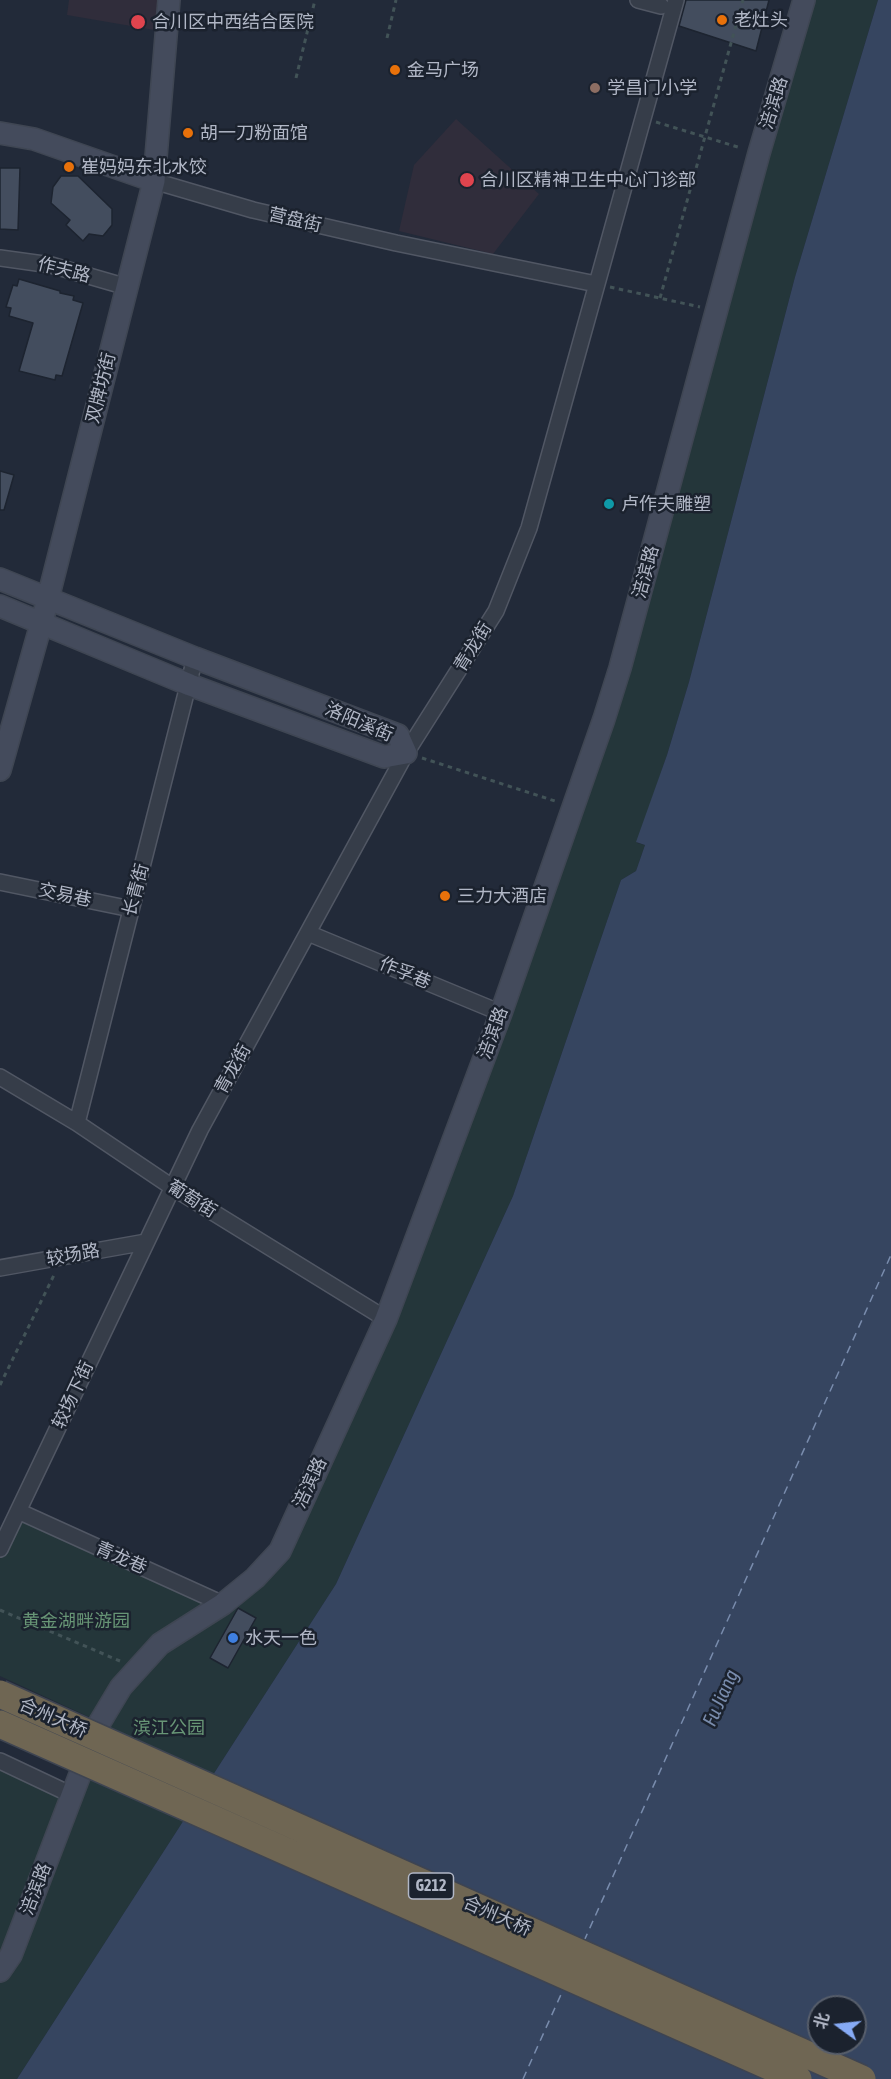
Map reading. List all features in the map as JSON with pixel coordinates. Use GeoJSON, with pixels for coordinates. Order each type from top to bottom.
{"type":"FeatureCollection","features":[{"type":"Feature","properties":{"kind":"highway","name":"合州大桥"},"geometry":{"type":"LineString","coordinates":[[0,1694],[862,2079]]}},
{"type":"Feature","properties":{"kind":"highway","name":"合州大桥"},"geometry":{"type":"LineString","coordinates":[[0,1724],[798,2079]]}},
{"type":"Feature","properties":{"kind":"main road","name":"双牌坊街"},"geometry":{"type":"LineString","coordinates":[[0,770],[41,623],[154,181],[169,0]]}},
{"type":"Feature","properties":{"kind":"main road","name":"涪滨路"},"geometry":{"type":"LineString","coordinates":[[0,1971],[11,1955],[100,1722],[121,1687],[160,1644],[223,1604],[255,1578],[280,1551],[386,1319],[501,1013],[575,807],[620,668],[759,153],[804,0]]}},
{"type":"Feature","properties":{"kind":"main road","name":"营盘街"},"geometry":{"type":"LineString","coordinates":[[0,133],[34,139],[154,181]]}},
{"type":"Feature","properties":{"kind":"main road","name":"洛阳溪街"},"geometry":{"type":"LineString","coordinates":[[0,579],[195,658],[398,735],[406,753],[384,757],[190,685],[0,606]]}},
{"type":"Feature","properties":{"kind":"street"},"geometry":{"type":"LineString","coordinates":[[638,0],[661,6]]}},
{"type":"Feature","properties":{"kind":"street","name":"青龙街"},"geometry":{"type":"LineString","coordinates":[[146,1242],[200,1131],[406,753],[496,611],[529,528],[676,0]]}},
{"type":"Feature","properties":{"kind":"street","name":"营盘街"},"geometry":{"type":"LineString","coordinates":[[154,181],[253,210],[396,243],[596,284]]}},
{"type":"Feature","properties":{"kind":"street","name":"作夫路"},"geometry":{"type":"LineString","coordinates":[[0,258],[51,265],[127,287]]}},
{"type":"Feature","properties":{"kind":"street","name":"长青街"},"geometry":{"type":"LineString","coordinates":[[77,1123],[195,658]]}},
{"type":"Feature","properties":{"kind":"street","name":"交易巷"},"geometry":{"type":"LineString","coordinates":[[0,882],[131,909]]}},
{"type":"Feature","properties":{"kind":"street","name":"作孚巷"},"geometry":{"type":"LineString","coordinates":[[308,933],[501,1013]]}},
{"type":"Feature","properties":{"kind":"street","name":"葡萄街"},"geometry":{"type":"LineString","coordinates":[[0,1077],[77,1123],[172,1187],[386,1319]]}},
{"type":"Feature","properties":{"kind":"street","name":"较场路"},"geometry":{"type":"LineString","coordinates":[[0,1268],[146,1242]]}},
{"type":"Feature","properties":{"kind":"street","name":"较场下街"},"geometry":{"type":"LineString","coordinates":[[0,1547],[146,1242]]}},
{"type":"Feature","properties":{"kind":"street","name":"青龙巷"},"geometry":{"type":"LineString","coordinates":[[18,1511],[223,1604]]}},
{"type":"Feature","properties":{"kind":"street"},"geometry":{"type":"LineString","coordinates":[[0,1761],[72,1795]]}},
{"type":"Feature","properties":{"kind":"path"},"geometry":{"type":"LineString","coordinates":[[296,78],[315,0]]}},
{"type":"Feature","properties":{"kind":"path"},"geometry":{"type":"LineString","coordinates":[[387,38],[396,0]]}},
{"type":"Feature","properties":{"kind":"path"},"geometry":{"type":"LineString","coordinates":[[660,298],[743,0]]}},
{"type":"Feature","properties":{"kind":"path"},"geometry":{"type":"LineString","coordinates":[[643,117],[759,153]]}},
{"type":"Feature","properties":{"kind":"path"},"geometry":{"type":"LineString","coordinates":[[596,284],[716,312]]}},
{"type":"Feature","properties":{"kind":"path"},"geometry":{"type":"LineString","coordinates":[[406,753],[575,807]]}},
{"type":"Feature","properties":{"kind":"path"},"geometry":{"type":"LineString","coordinates":[[0,1384],[64,1256]]}},
{"type":"Feature","properties":{"kind":"path"},"geometry":{"type":"LineString","coordinates":[[0,1610],[138,1669]]}},
{"type":"Feature","properties":{"kind":"shaded area","name":"合川区中西结合医院"},"geometry":{"type":"Polygon","coordinates":[[[69,0],[169,0],[166,32],[67,15],[69,0]]]}},
{"type":"Feature","properties":{"kind":"shaded area","name":"合川区精神卫生中心门诊部"},"geometry":{"type":"Polygon","coordinates":[[[456,119],[539,194],[493,254],[399,231],[414,165],[456,119]]]}},
{"type":"Feature","properties":{"kind":"green space","name":"滨江公园"},"geometry":{"type":"Polygon","coordinates":[[[804,0],[878,0],[795,277],[689,682],[637,843],[645,845],[636,871],[621,880],[513,1196],[336,1584],[17,2079],[0,2079],[0,1761],[72,1795],[100,1722],[0,1676],[0,1546],[18,1511],[223,1604],[255,1578],[386,1319],[575,807],[804,0]]]}},
{"type":"Feature","properties":{"kind":"water","name":"Fu Jiang"},"geometry":{"type":"Polygon","coordinates":[[[878,0],[891,0],[891,2079],[17,2079],[336,1584],[513,1196],[621,880],[636,871],[645,845],[636,842],[667,755],[689,682],[795,277],[878,0]]]}},
{"type":"Feature","properties":{"kind":"building","name":"老灶头"},"geometry":{"type":"Polygon","coordinates":[[[686,0],[769,0],[756,51],[679,26],[686,0]]]}},
{"type":"Feature","properties":{"kind":"building"},"geometry":{"type":"Polygon","coordinates":[[[0,168],[20,168],[18,230],[0,229],[0,168]]]}},
{"type":"Feature","properties":{"kind":"building"},"geometry":{"type":"Polygon","coordinates":[[[61,176],[78,176],[112,209],[112,225],[103,236],[89,234],[83,241],[66,225],[70,220],[51,203],[53,187],[61,176]]]}},
{"type":"Feature","properties":{"kind":"building"},"geometry":{"type":"Polygon","coordinates":[[[19,279],[74,296],[73,300],[83,303],[62,376],[56,375],[55,380],[19,371],[33,323],[9,316],[11,308],[6,307],[13,285],[17,286],[19,279]]]}},
{"type":"Feature","properties":{"kind":"building"},"geometry":{"type":"Polygon","coordinates":[[[0,471],[14,475],[4,510],[0,510],[0,471]]]}},
{"type":"Feature","properties":{"kind":"building","name":"水天一色"},"geometry":{"type":"Polygon","coordinates":[[[238,1608],[256,1618],[228,1668],[210,1658],[238,1608]]]}},
{"type":"Feature","properties":{"kind":"ferry route"},"geometry":{"type":"LineString","coordinates":[[584,1941],[891,1255]]}},
{"type":"Feature","properties":{"kind":"ferry route"},"geometry":{"type":"LineString","coordinates":[[523,2079],[563,1990]]}},
{"type":"Feature","properties":{"kind":"place","name":"老灶头"},"geometry":{"type":"Point","coordinates":[722,20]}},
{"type":"Feature","properties":{"kind":"place","name":"合川区中西结合医院"},"geometry":{"type":"Point","coordinates":[138,22]}},
{"type":"Feature","properties":{"kind":"place","name":"金马广场"},"geometry":{"type":"Point","coordinates":[395,70]}},
{"type":"Feature","properties":{"kind":"place","name":"学昌门小学"},"geometry":{"type":"Point","coordinates":[595,88]}},
{"type":"Feature","properties":{"kind":"place","name":"胡一刀粉面馆"},"geometry":{"type":"Point","coordinates":[188,133]}},
{"type":"Feature","properties":{"kind":"place","name":"崔妈妈东北水饺"},"geometry":{"type":"Point","coordinates":[69,167]}},
{"type":"Feature","properties":{"kind":"place","name":"合川区精神卫生中心门诊部"},"geometry":{"type":"Point","coordinates":[467,180]}},
{"type":"Feature","properties":{"kind":"place","name":"卢作夫雕塑"},"geometry":{"type":"Point","coordinates":[609,504]}},
{"type":"Feature","properties":{"kind":"place","name":"三力大酒店"},"geometry":{"type":"Point","coordinates":[445,896]}},
{"type":"Feature","properties":{"kind":"place","name":"水天一色"},"geometry":{"type":"Point","coordinates":[233,1638]}},
{"type":"Feature","properties":{"kind":"park label","name":"黄金湖畔游园"},"geometry":{"type":"Point","coordinates":[76,1621]}}]}
